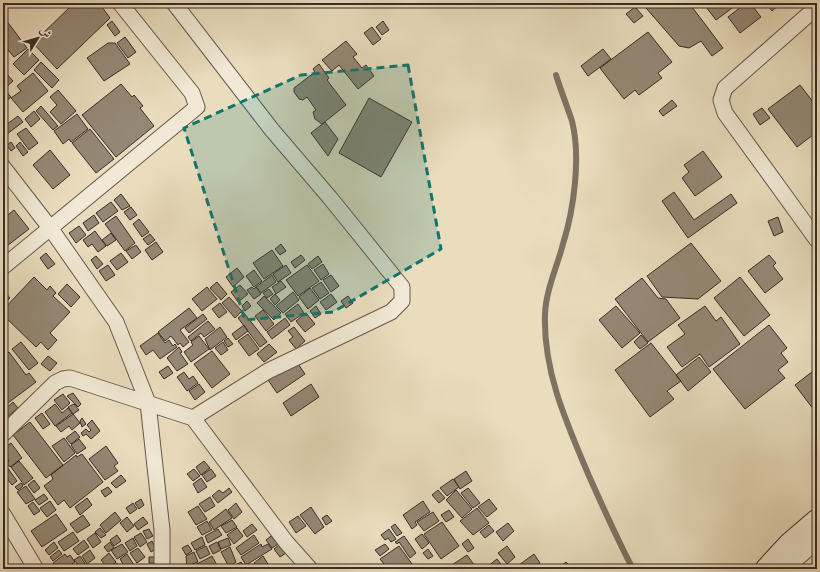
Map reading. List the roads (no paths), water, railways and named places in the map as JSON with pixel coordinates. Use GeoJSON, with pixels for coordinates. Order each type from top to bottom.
{"type":"FeatureCollection","features":[{"type":"Feature","properties":{"kind":"main road"},"geometry":{"type":"LineString","coordinates":[[766,569],[789,544],[817,520]]}},
{"type":"Feature","properties":{"kind":"street"},"geometry":{"type":"LineString","coordinates":[[3,267],[51,229],[197,107],[192,94],[120,3]]}},
{"type":"Feature","properties":{"kind":"street"},"geometry":{"type":"LineString","coordinates":[[174,3],[272,130],[331,199],[402,287],[402,301],[391,312],[268,371],[193,418]]}},
{"type":"Feature","properties":{"kind":"street"},"geometry":{"type":"LineString","coordinates":[[817,7],[725,88],[721,100],[724,113],[817,240]]}},
{"type":"Feature","properties":{"kind":"street"},"geometry":{"type":"LineString","coordinates":[[3,166],[51,229],[116,322],[148,403],[162,530],[162,569]]}},
{"type":"Feature","properties":{"kind":"street"},"geometry":{"type":"LineString","coordinates":[[3,434],[55,384],[63,379],[70,378],[193,418],[286,542],[302,567]]}},
{"type":"Feature","properties":{"kind":"street"},"geometry":{"type":"LineString","coordinates":[[3,514],[36,569]]}},
{"type":"Feature","properties":{"kind":"street"},"geometry":{"type":"LineString","coordinates":[[785,569],[817,541]]}},
{"type":"Feature","properties":{"kind":"waterway"},"geometry":{"type":"LineString","coordinates":[[556,75],[572,121],[575,135],[576,167],[573,199],[567,230],[546,305],[545,335],[548,356],[552,377],[565,417],[589,476],[633,569]]}}]}
